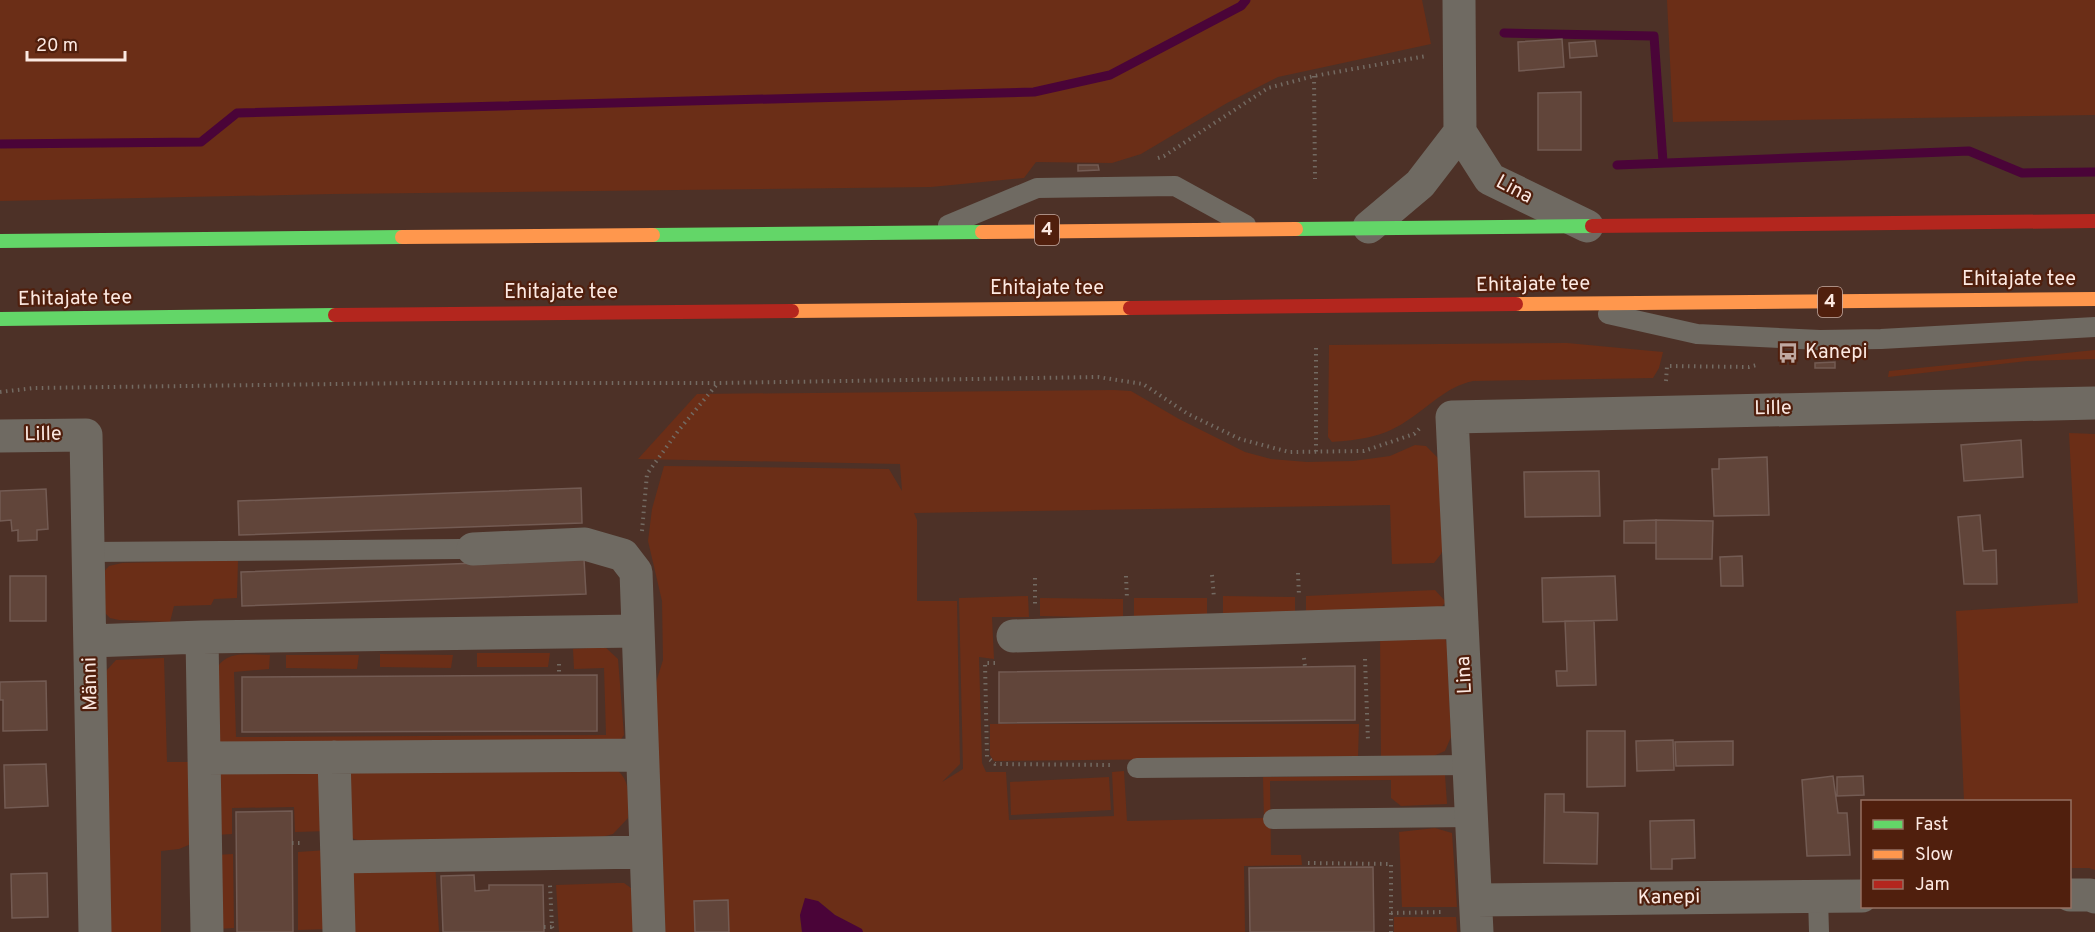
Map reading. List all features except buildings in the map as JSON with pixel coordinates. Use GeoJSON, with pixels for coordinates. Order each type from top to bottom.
{"type":"FeatureCollection","features":[{"type":"Feature","properties":{"kind":"highway","name":"4"},"geometry":{"type":"LineString","coordinates":[[0,241],[2095,221]]}},
{"type":"Feature","properties":{"kind":"highway","name":"Ehitajate tee"},"geometry":{"type":"LineString","coordinates":[[0,320],[187,316],[2095,299]]}},
{"type":"Feature","properties":{"kind":"street"},"geometry":{"type":"LineString","coordinates":[[1369,227],[1420,184],[1460,132],[1459,0]]}},
{"type":"Feature","properties":{"kind":"street","name":"Lina"},"geometry":{"type":"LineString","coordinates":[[1460,132],[1490,179],[1587,226]]}},
{"type":"Feature","properties":{"kind":"street","name":"Lille"},"geometry":{"type":"LineString","coordinates":[[1437,422],[2095,403]]}},
{"type":"Feature","properties":{"kind":"street","name":"Lina"},"geometry":{"type":"LineString","coordinates":[[1437,422],[1462,622],[1477,914]]}},
{"type":"Feature","properties":{"kind":"street","name":"Lille"},"geometry":{"type":"LineString","coordinates":[[0,436],[86,435]]}},
{"type":"Feature","properties":{"kind":"street","name":"Männi"},"geometry":{"type":"LineString","coordinates":[[86,435],[95,932]]}},
{"type":"Feature","properties":{"kind":"street"},"geometry":{"type":"LineString","coordinates":[[467,549],[585,544],[623,555],[636,572],[649,932]]}},
{"type":"Feature","properties":{"kind":"street"},"geometry":{"type":"LineString","coordinates":[[1009,650],[1462,622]]}},
{"type":"Feature","properties":{"kind":"street"},"geometry":{"type":"LineString","coordinates":[[90,641],[202,637],[638,632]]}},
{"type":"Feature","properties":{"kind":"street"},"geometry":{"type":"LineString","coordinates":[[202,637],[207,932]]}},
{"type":"Feature","properties":{"kind":"street"},"geometry":{"type":"LineString","coordinates":[[204,758],[642,755]]}},
{"type":"Feature","properties":{"kind":"street"},"geometry":{"type":"LineString","coordinates":[[334,757],[339,932]]}},
{"type":"Feature","properties":{"kind":"street"},"geometry":{"type":"LineString","coordinates":[[337,857],[646,852]]}},
{"type":"Feature","properties":{"kind":"street"},"geometry":{"type":"LineString","coordinates":[[2071,895],[2090,894],[2095,897]]}},
{"type":"Feature","properties":{"kind":"street","name":"Kanepi"},"geometry":{"type":"LineString","coordinates":[[1477,914],[1818,897],[1861,897]]}},
{"type":"Feature","properties":{"kind":"lane"},"geometry":{"type":"LineString","coordinates":[[932,231],[1037,188],[1175,186],[1251,228]]}},
{"type":"Feature","properties":{"kind":"lane"},"geometry":{"type":"LineString","coordinates":[[1564,304],[1698,334],[1809,339],[1881,339],[2095,327]]}},
{"type":"Feature","properties":{"kind":"lane"},"geometry":{"type":"LineString","coordinates":[[88,552],[467,549]]}},
{"type":"Feature","properties":{"kind":"lane"},"geometry":{"type":"LineString","coordinates":[[1137,768],[1470,765]]}},
{"type":"Feature","properties":{"kind":"lane"},"geometry":{"type":"LineString","coordinates":[[1273,819],[1472,817]]}},
{"type":"Feature","properties":{"kind":"lane"},"geometry":{"type":"LineString","coordinates":[[1818,897],[1819,932]]}},
{"type":"Feature","properties":{"kind":"path"},"geometry":{"type":"LineString","coordinates":[[1155,159],[1164,156],[1268,88],[1314,76],[1459,50]]}},
{"type":"Feature","properties":{"kind":"path"},"geometry":{"type":"LineString","coordinates":[[1314,76],[1315,179]]}},
{"type":"Feature","properties":{"kind":"path"},"geometry":{"type":"LineString","coordinates":[[1316,348],[1316,453]]}},
{"type":"Feature","properties":{"kind":"path"},"geometry":{"type":"LineString","coordinates":[[0,392],[46,387],[414,383],[719,383],[1098,377],[1143,384],[1188,414],[1240,439],[1289,452],[1364,451],[1414,434],[1437,422]]}},
{"type":"Feature","properties":{"kind":"path"},"geometry":{"type":"LineString","coordinates":[[636,572],[647,474],[678,431],[719,383]]}},
{"type":"Feature","properties":{"kind":"path"},"geometry":{"type":"LineString","coordinates":[[1009,650],[985,663],[987,757],[995,764],[1119,765],[1137,768]]}},
{"type":"Feature","properties":{"kind":"path"},"geometry":{"type":"LineString","coordinates":[[1293,658],[1314,658]]}},
{"type":"Feature","properties":{"kind":"path"},"geometry":{"type":"LineString","coordinates":[[1355,659],[1366,659],[1368,765]]}},
{"type":"Feature","properties":{"kind":"path"},"geometry":{"type":"LineString","coordinates":[[549,854],[552,927],[555,932]]}},
{"type":"Feature","properties":{"kind":"path"},"geometry":{"type":"LineString","coordinates":[[1308,863],[1391,864],[1391,932]]}},
{"type":"Feature","properties":{"kind":"path"},"geometry":{"type":"LineString","coordinates":[[1391,913],[1477,914]]}},
{"type":"Feature","properties":{"kind":"path"},"geometry":{"type":"LineString","coordinates":[[544,927],[552,927]]}},
{"type":"Feature","properties":{"kind":"shaded area"},"geometry":{"type":"Polygon","coordinates":[[[0,0],[1422,0],[1431,44],[1278,77],[1227,103],[1141,154],[1112,163],[1036,162],[1024,178],[931,187],[333,194],[0,201],[0,0]]]}},
{"type":"Feature","properties":{"kind":"shaded area"},"geometry":{"type":"Polygon","coordinates":[[[1667,0],[2095,0],[2095,115],[1673,122],[1667,0]]]}},
{"type":"Feature","properties":{"kind":"shaded area"},"geometry":{"type":"Polygon","coordinates":[[[1567,343],[1663,352],[1659,368],[1653,378],[1473,381],[1445,393],[1388,431],[1361,439],[1332,442],[1328,437],[1329,345],[1567,343]]]}},
{"type":"Feature","properties":{"kind":"shaded area"},"geometry":{"type":"Polygon","coordinates":[[[2095,350],[2095,359],[2027,361],[1888,377],[1889,371],[2095,350]]]}},
{"type":"Feature","properties":{"kind":"shaded area"},"geometry":{"type":"Polygon","coordinates":[[[1131,391],[1179,419],[1245,452],[1271,459],[1307,462],[1353,461],[1390,456],[1415,445],[1426,446],[1440,460],[1446,541],[1441,554],[1434,563],[1392,564],[1390,505],[914,513],[917,520],[917,601],[957,601],[960,764],[942,782],[963,769],[959,598],[1028,596],[1029,617],[992,617],[994,659],[979,657],[982,763],[986,772],[1006,772],[1009,820],[1114,816],[1112,772],[1124,771],[1127,821],[1264,818],[1263,777],[1445,775],[1447,804],[1401,806],[1391,798],[1391,780],[1270,781],[1271,855],[1301,855],[1302,865],[1244,866],[1245,932],[863,932],[835,915],[818,901],[800,915],[802,932],[654,932],[648,708],[663,660],[662,601],[648,541],[652,509],[664,466],[889,469],[902,491],[900,464],[638,459],[697,394],[1131,391]]]}},
{"type":"Feature","properties":{"kind":"shaded area"},"geometry":{"type":"Polygon","coordinates":[[[2069,433],[2095,434],[2095,870],[2071,868],[2071,800],[1964,800],[1956,611],[2078,603],[2069,433]]]}},
{"type":"Feature","properties":{"kind":"shaded area"},"geometry":{"type":"Polygon","coordinates":[[[238,560],[237,598],[214,599],[211,605],[174,606],[170,622],[119,620],[110,618],[102,610],[100,576],[109,566],[122,563],[238,560]]]}},
{"type":"Feature","properties":{"kind":"shaded area"},"geometry":{"type":"Polygon","coordinates":[[[1435,590],[1446,602],[1434,615],[1306,613],[1306,596],[1435,590]]]}},
{"type":"Feature","properties":{"kind":"shaded area"},"geometry":{"type":"Polygon","coordinates":[[[1223,596],[1295,597],[1295,615],[1223,615],[1223,596]]]}},
{"type":"Feature","properties":{"kind":"shaded area"},"geometry":{"type":"Polygon","coordinates":[[[1040,598],[1123,599],[1123,618],[1040,616],[1040,598]]]}},
{"type":"Feature","properties":{"kind":"shaded area"},"geometry":{"type":"Polygon","coordinates":[[[1134,598],[1207,598],[1207,616],[1134,616],[1134,598]]]}},
{"type":"Feature","properties":{"kind":"shaded area"},"geometry":{"type":"Polygon","coordinates":[[[1380,630],[1444,634],[1447,645],[1451,737],[1445,751],[1431,757],[1381,757],[1380,630]]]}},
{"type":"Feature","properties":{"kind":"shaded area"},"geometry":{"type":"Polygon","coordinates":[[[605,647],[618,659],[624,735],[617,745],[217,747],[216,670],[226,659],[247,654],[270,655],[269,669],[234,672],[236,737],[606,735],[604,668],[574,669],[573,649],[605,647]]]}},
{"type":"Feature","properties":{"kind":"shaded area"},"geometry":{"type":"Polygon","coordinates":[[[477,653],[550,653],[548,667],[477,667],[477,653]]]}},
{"type":"Feature","properties":{"kind":"shaded area"},"geometry":{"type":"Polygon","coordinates":[[[380,654],[453,655],[451,668],[380,667],[380,654]]]}},
{"type":"Feature","properties":{"kind":"shaded area"},"geometry":{"type":"Polygon","coordinates":[[[286,655],[359,655],[357,669],[286,668],[286,655]]]}},
{"type":"Feature","properties":{"kind":"shaded area"},"geometry":{"type":"Polygon","coordinates":[[[164,658],[167,762],[196,762],[191,844],[179,849],[161,851],[161,932],[105,932],[106,671],[116,660],[164,658]]]}},
{"type":"Feature","properties":{"kind":"shaded area"},"geometry":{"type":"Polygon","coordinates":[[[990,724],[1359,724],[1358,757],[994,761],[990,755],[990,724]]]}},
{"type":"Feature","properties":{"kind":"shaded area"},"geometry":{"type":"Polygon","coordinates":[[[316,767],[322,774],[330,831],[295,832],[294,807],[232,808],[232,834],[216,835],[216,770],[316,767]]]}},
{"type":"Feature","properties":{"kind":"shaded area"},"geometry":{"type":"Polygon","coordinates":[[[614,768],[624,778],[626,784],[628,818],[613,834],[598,838],[369,843],[354,839],[344,832],[343,782],[352,771],[614,768]]]}},
{"type":"Feature","properties":{"kind":"shaded area"},"geometry":{"type":"Polygon","coordinates":[[[1109,777],[1111,810],[1011,815],[1010,782],[1109,777]]]}},
{"type":"Feature","properties":{"kind":"shaded area"},"geometry":{"type":"Polygon","coordinates":[[[1435,828],[1452,833],[1457,907],[1402,907],[1399,832],[1435,828]]]}},
{"type":"Feature","properties":{"kind":"shaded area"},"geometry":{"type":"Polygon","coordinates":[[[327,850],[330,929],[298,930],[298,852],[327,850]]]}},
{"type":"Feature","properties":{"kind":"shaded area"},"geometry":{"type":"Polygon","coordinates":[[[233,854],[234,928],[217,929],[215,855],[233,854]]]}},
{"type":"Feature","properties":{"kind":"shaded area"},"geometry":{"type":"Polygon","coordinates":[[[435,861],[439,932],[348,932],[351,870],[435,861]]]}},
{"type":"Feature","properties":{"kind":"shaded area"},"geometry":{"type":"Polygon","coordinates":[[[624,883],[631,888],[636,932],[559,932],[556,885],[624,883]]]}},
{"type":"Feature","properties":{"kind":"shaded area"},"geometry":{"type":"Polygon","coordinates":[[[805,898],[818,901],[835,915],[862,929],[863,932],[802,932],[800,915],[805,898]]]}},
{"type":"Feature","properties":{"kind":"shaded area"},"geometry":{"type":"Polygon","coordinates":[[[1394,917],[1456,917],[1457,932],[1394,932],[1394,917]]]}},
{"type":"Feature","properties":{"kind":"waterway"},"geometry":{"type":"LineString","coordinates":[[0,144],[201,142],[237,113],[1034,92],[1110,75],[1241,6],[1246,0]]}},
{"type":"Feature","properties":{"kind":"waterway"},"geometry":{"type":"LineString","coordinates":[[1504,33],[1654,36],[1663,162]]}},
{"type":"Feature","properties":{"kind":"waterway"},"geometry":{"type":"LineString","coordinates":[[1617,165],[1969,151],[2022,173],[2095,172]]}},
{"type":"Feature","properties":{"kind":"traffic: fast"},"geometry":{"type":"LineString","coordinates":[[1296,229],[1592,226]]}},
{"type":"Feature","properties":{"kind":"traffic: fast"},"geometry":{"type":"LineString","coordinates":[[653,235],[982,232]]}},
{"type":"Feature","properties":{"kind":"traffic: fast"},"geometry":{"type":"LineString","coordinates":[[0,241],[402,237]]}},
{"type":"Feature","properties":{"kind":"traffic: fast"},"geometry":{"type":"LineString","coordinates":[[0,319],[335,315]]}},
{"type":"Feature","properties":{"kind":"traffic: slow"},"geometry":{"type":"LineString","coordinates":[[982,232],[1296,229]]}},
{"type":"Feature","properties":{"kind":"traffic: slow"},"geometry":{"type":"LineString","coordinates":[[402,237],[653,235]]}},
{"type":"Feature","properties":{"kind":"traffic: slow"},"geometry":{"type":"LineString","coordinates":[[1516,304],[2095,299]]}},
{"type":"Feature","properties":{"kind":"traffic: slow"},"geometry":{"type":"LineString","coordinates":[[792,311],[1130,308]]}},
{"type":"Feature","properties":{"kind":"traffic: jam"},"geometry":{"type":"LineString","coordinates":[[1592,226],[2095,221]]}},
{"type":"Feature","properties":{"kind":"traffic: jam"},"geometry":{"type":"LineString","coordinates":[[1130,308],[1516,304]]}},
{"type":"Feature","properties":{"kind":"traffic: jam"},"geometry":{"type":"LineString","coordinates":[[335,315],[792,311]]}},
{"type":"Feature","properties":{"kind":"place","name":"Kanepi"},"geometry":{"type":"Point","coordinates":[1788,353]}}]}
